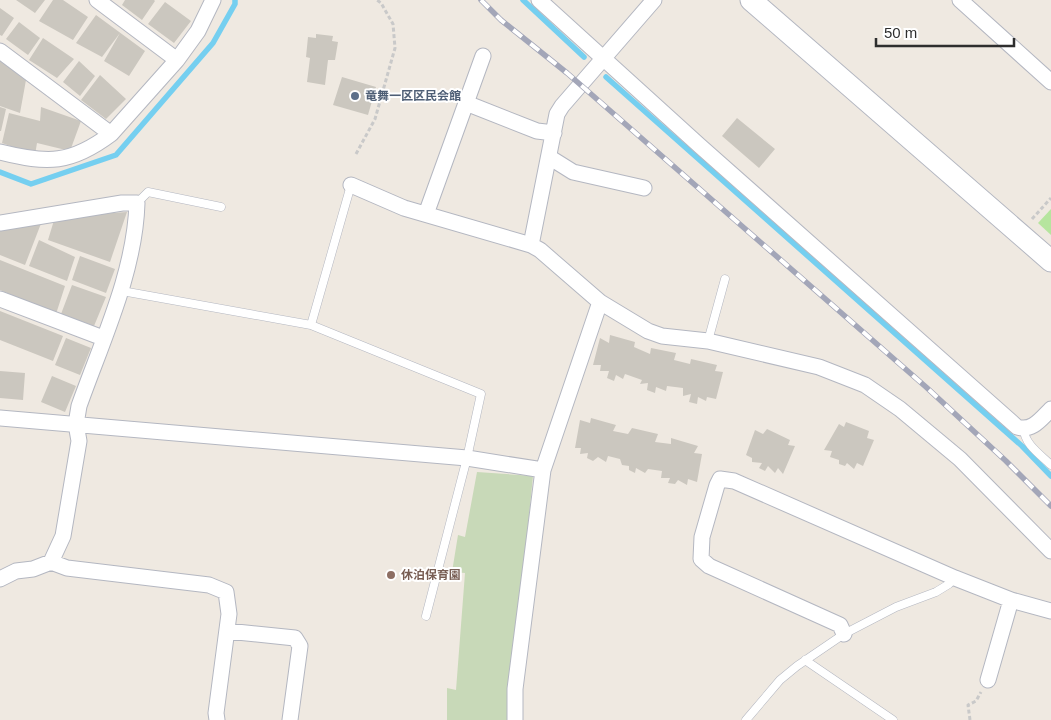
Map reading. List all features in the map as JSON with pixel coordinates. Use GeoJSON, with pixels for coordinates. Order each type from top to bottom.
{"type":"FeatureCollection","features":[{"type":"Feature","properties":{"kind":"street"},"geometry":{"type":"LineString","coordinates":[[97,0],[177,60]]}},
{"type":"Feature","properties":{"kind":"street"},"geometry":{"type":"LineString","coordinates":[[0,152],[27,159],[60,160],[93,148],[112,134],[177,60],[198,31],[213,0]]}},
{"type":"Feature","properties":{"kind":"street"},"geometry":{"type":"LineString","coordinates":[[539,0],[700,146],[1017,426],[1024,429],[1035,425],[1051,409]]}},
{"type":"Feature","properties":{"kind":"street"},"geometry":{"type":"LineString","coordinates":[[531,245],[557,114],[654,0]]}},
{"type":"Feature","properties":{"kind":"street"},"geometry":{"type":"LineString","coordinates":[[751,0],[1051,261]]}},
{"type":"Feature","properties":{"kind":"street"},"geometry":{"type":"LineString","coordinates":[[960,0],[1051,82]]}},
{"type":"Feature","properties":{"kind":"street"},"geometry":{"type":"LineString","coordinates":[[0,50],[112,134]]}},
{"type":"Feature","properties":{"kind":"street"},"geometry":{"type":"LineString","coordinates":[[426,214],[483,56]]}},
{"type":"Feature","properties":{"kind":"street"},"geometry":{"type":"LineString","coordinates":[[466,103],[537,131],[554,133]]}},
{"type":"Feature","properties":{"kind":"street"},"geometry":{"type":"LineString","coordinates":[[549,157],[573,172],[644,188]]}},
{"type":"Feature","properties":{"kind":"street"},"geometry":{"type":"LineString","coordinates":[[351,185],[404,208],[531,245],[540,250],[600,302],[648,331],[662,336],[708,342],[819,367],[865,386],[900,409],[960,459],[1051,551]]}},
{"type":"Feature","properties":{"kind":"street"},"geometry":{"type":"LineString","coordinates":[[0,224],[122,203],[137,203],[136,222],[122,290],[79,406],[76,424],[79,441],[63,536],[51,562]]}},
{"type":"Feature","properties":{"kind":"street"},"geometry":{"type":"LineString","coordinates":[[0,299],[103,338]]}},
{"type":"Feature","properties":{"kind":"street"},"geometry":{"type":"LineString","coordinates":[[515,720],[515,689],[543,470],[600,302]]}},
{"type":"Feature","properties":{"kind":"street"},"geometry":{"type":"LineString","coordinates":[[0,418],[467,458],[543,470]]}},
{"type":"Feature","properties":{"kind":"street"},"geometry":{"type":"LineString","coordinates":[[844,634],[840,624],[709,566],[701,559],[702,537],[716,485],[720,479],[734,481],[954,578],[1011,600],[1051,611]]}},
{"type":"Feature","properties":{"kind":"street"},"geometry":{"type":"LineString","coordinates":[[0,579],[16,571],[33,569],[51,562],[67,568],[210,586],[226,592],[229,614],[216,720]]}},
{"type":"Feature","properties":{"kind":"street"},"geometry":{"type":"LineString","coordinates":[[988,680],[1011,600]]}},
{"type":"Feature","properties":{"kind":"street"},"geometry":{"type":"LineString","coordinates":[[227,631],[295,638],[300,646],[290,720]]}},
{"type":"Feature","properties":{"kind":"lane"},"geometry":{"type":"LineString","coordinates":[[311,325],[351,185]]}},
{"type":"Feature","properties":{"kind":"lane"},"geometry":{"type":"LineString","coordinates":[[137,203],[148,192],[221,208]]}},
{"type":"Feature","properties":{"kind":"lane"},"geometry":{"type":"LineString","coordinates":[[708,342],[725,279]]}},
{"type":"Feature","properties":{"kind":"lane"},"geometry":{"type":"LineString","coordinates":[[122,290],[311,325],[481,394],[467,458],[426,616]]}},
{"type":"Feature","properties":{"kind":"lane"},"geometry":{"type":"LineString","coordinates":[[1024,429],[1024,436],[1028,443],[1051,465]]}},
{"type":"Feature","properties":{"kind":"lane"},"geometry":{"type":"LineString","coordinates":[[746,720],[780,680],[805,660],[844,634],[896,607],[936,592],[949,584],[954,578]]}},
{"type":"Feature","properties":{"kind":"lane"},"geometry":{"type":"LineString","coordinates":[[805,660],[893,720]]}},
{"type":"Feature","properties":{"kind":"path"},"geometry":{"type":"LineString","coordinates":[[356,154],[375,119],[395,48],[393,24],[381,3],[377,0]]}},
{"type":"Feature","properties":{"kind":"path"},"geometry":{"type":"LineString","coordinates":[[1030,222],[1051,198]]}},
{"type":"Feature","properties":{"kind":"path"},"geometry":{"type":"LineString","coordinates":[[970,720],[968,705],[976,701],[988,680]]}},
{"type":"Feature","properties":{"kind":"green space"},"geometry":{"type":"Polygon","coordinates":[[[1051,209],[1051,235],[1038,223],[1051,209]]]}},
{"type":"Feature","properties":{"kind":"green space"},"geometry":{"type":"Polygon","coordinates":[[[477,472],[533,476],[509,720],[447,720],[447,688],[456,690],[465,573],[452,572],[458,535],[465,537],[477,472]]]}},
{"type":"Feature","properties":{"kind":"building"},"geometry":{"type":"Polygon","coordinates":[[[16,0],[45,0],[35,13],[16,0]]]}},
{"type":"Feature","properties":{"kind":"building"},"geometry":{"type":"Polygon","coordinates":[[[53,0],[63,0],[88,17],[73,40],[39,21],[53,0]]]}},
{"type":"Feature","properties":{"kind":"building"},"geometry":{"type":"Polygon","coordinates":[[[125,0],[155,1],[142,20],[122,5],[125,0]]]}},
{"type":"Feature","properties":{"kind":"building"},"geometry":{"type":"Polygon","coordinates":[[[165,2],[191,21],[174,43],[148,24],[165,2]]]}},
{"type":"Feature","properties":{"kind":"building"},"geometry":{"type":"Polygon","coordinates":[[[0,8],[14,18],[2,36],[0,35],[0,8]]]}},
{"type":"Feature","properties":{"kind":"building"},"geometry":{"type":"Polygon","coordinates":[[[96,15],[145,51],[129,76],[104,61],[120,33],[102,57],[76,43],[96,15]]]}},
{"type":"Feature","properties":{"kind":"building"},"geometry":{"type":"Polygon","coordinates":[[[19,22],[40,38],[28,55],[6,39],[19,22]]]}},
{"type":"Feature","properties":{"kind":"building"},"geometry":{"type":"Polygon","coordinates":[[[316,34],[333,36],[332,41],[338,42],[335,60],[328,60],[325,85],[307,82],[310,58],[306,57],[308,37],[316,38],[316,34]]]}},
{"type":"Feature","properties":{"kind":"building"},"geometry":{"type":"Polygon","coordinates":[[[43,38],[74,59],[57,78],[29,60],[43,38]]]}},
{"type":"Feature","properties":{"kind":"building"},"geometry":{"type":"Polygon","coordinates":[[[0,59],[26,80],[20,113],[0,106],[0,59]]]}},
{"type":"Feature","properties":{"kind":"building"},"geometry":{"type":"Polygon","coordinates":[[[79,61],[95,76],[80,96],[63,82],[79,61]]]}},
{"type":"Feature","properties":{"kind":"building"},"geometry":{"type":"Polygon","coordinates":[[[100,75],[126,99],[106,119],[81,100],[100,75]]]}},
{"type":"Feature","properties":{"kind":"building","name":"竜舞一区区民会館"},"geometry":{"type":"Polygon","coordinates":[[[342,77],[376,87],[368,115],[333,105],[342,77]]]}},
{"type":"Feature","properties":{"kind":"building"},"geometry":{"type":"Polygon","coordinates":[[[0,107],[6,109],[1,131],[0,131],[0,107]]]}},
{"type":"Feature","properties":{"kind":"building"},"geometry":{"type":"Polygon","coordinates":[[[41,107],[81,121],[70,151],[37,143],[35,155],[2,143],[9,113],[40,121],[41,107]]]}},
{"type":"Feature","properties":{"kind":"building"},"geometry":{"type":"Polygon","coordinates":[[[737,118],[775,149],[759,168],[722,136],[737,118]]]}},
{"type":"Feature","properties":{"kind":"building"},"geometry":{"type":"Polygon","coordinates":[[[127,212],[110,262],[48,240],[55,217],[127,212]]]}},
{"type":"Feature","properties":{"kind":"building"},"geometry":{"type":"Polygon","coordinates":[[[42,221],[25,265],[0,255],[0,229],[42,221]]]}},
{"type":"Feature","properties":{"kind":"building"},"geometry":{"type":"Polygon","coordinates":[[[39,240],[75,257],[67,281],[29,266],[39,240]]]}},
{"type":"Feature","properties":{"kind":"building"},"geometry":{"type":"Polygon","coordinates":[[[80,256],[115,269],[106,293],[72,280],[80,256]]]}},
{"type":"Feature","properties":{"kind":"building"},"geometry":{"type":"Polygon","coordinates":[[[0,260],[65,286],[56,314],[0,290],[0,260]]]}},
{"type":"Feature","properties":{"kind":"building"},"geometry":{"type":"Polygon","coordinates":[[[72,285],[106,297],[94,326],[61,314],[72,285]]]}},
{"type":"Feature","properties":{"kind":"building"},"geometry":{"type":"Polygon","coordinates":[[[0,311],[63,336],[53,361],[0,340],[0,311]]]}},
{"type":"Feature","properties":{"kind":"building"},"geometry":{"type":"Polygon","coordinates":[[[610,335],[635,342],[634,347],[650,354],[651,348],[676,353],[674,360],[690,364],[691,359],[717,365],[715,371],[723,372],[716,399],[707,397],[706,401],[698,397],[697,404],[689,402],[691,394],[683,396],[683,388],[667,386],[666,391],[656,387],[655,393],[647,390],[648,383],[640,384],[642,380],[625,374],[623,379],[616,375],[614,381],[607,378],[609,371],[600,371],[601,365],[593,365],[600,338],[609,343],[610,335]]]}},
{"type":"Feature","properties":{"kind":"building"},"geometry":{"type":"Polygon","coordinates":[[[66,338],[91,348],[80,375],[55,365],[66,338]]]}},
{"type":"Feature","properties":{"kind":"building"},"geometry":{"type":"Polygon","coordinates":[[[0,371],[25,373],[23,400],[0,398],[0,371]]]}},
{"type":"Feature","properties":{"kind":"building"},"geometry":{"type":"Polygon","coordinates":[[[52,376],[76,386],[65,412],[41,402],[52,376]]]}},
{"type":"Feature","properties":{"kind":"building"},"geometry":{"type":"Polygon","coordinates":[[[591,418],[616,425],[613,431],[628,434],[632,428],[658,434],[655,442],[671,444],[671,438],[698,446],[694,453],[702,454],[697,482],[688,479],[687,485],[678,480],[675,484],[668,483],[670,478],[661,478],[662,471],[648,469],[645,473],[636,468],[635,473],[629,470],[629,466],[622,465],[620,459],[608,456],[606,462],[598,457],[593,461],[587,458],[588,453],[580,454],[581,448],[575,448],[580,420],[590,423],[591,418]]]}},
{"type":"Feature","properties":{"kind":"building"},"geometry":{"type":"Polygon","coordinates":[[[846,422],[869,431],[867,438],[874,440],[863,466],[857,463],[854,469],[847,463],[845,466],[839,464],[839,460],[830,457],[832,451],[824,450],[839,424],[844,427],[846,422]]]}},
{"type":"Feature","properties":{"kind":"building"},"geometry":{"type":"Polygon","coordinates":[[[767,429],[790,440],[788,445],[795,446],[783,474],[778,468],[775,473],[768,466],[765,471],[759,468],[762,463],[752,462],[752,458],[746,455],[755,430],[763,434],[767,429]]]}},
{"type":"Feature","properties":{"kind":"waterway"},"geometry":{"type":"LineString","coordinates":[[0,172],[31,184],[116,155],[213,43],[235,4],[235,0]]}},
{"type":"Feature","properties":{"kind":"waterway"},"geometry":{"type":"LineString","coordinates":[[523,0],[584,57]]}},
{"type":"Feature","properties":{"kind":"waterway"},"geometry":{"type":"LineString","coordinates":[[606,77],[1022,446],[1051,476]]}},
{"type":"Feature","properties":{"kind":"railway"},"geometry":{"type":"LineString","coordinates":[[481,0],[501,20],[567,73],[926,387],[1006,461],[1051,506]]}},
{"type":"Feature","properties":{"kind":"place","name":"竜舞一区区民会館"},"geometry":{"type":"Point","coordinates":[355,96]}},
{"type":"Feature","properties":{"kind":"place","name":"休泊保育園"},"geometry":{"type":"Point","coordinates":[391,575]}}]}
